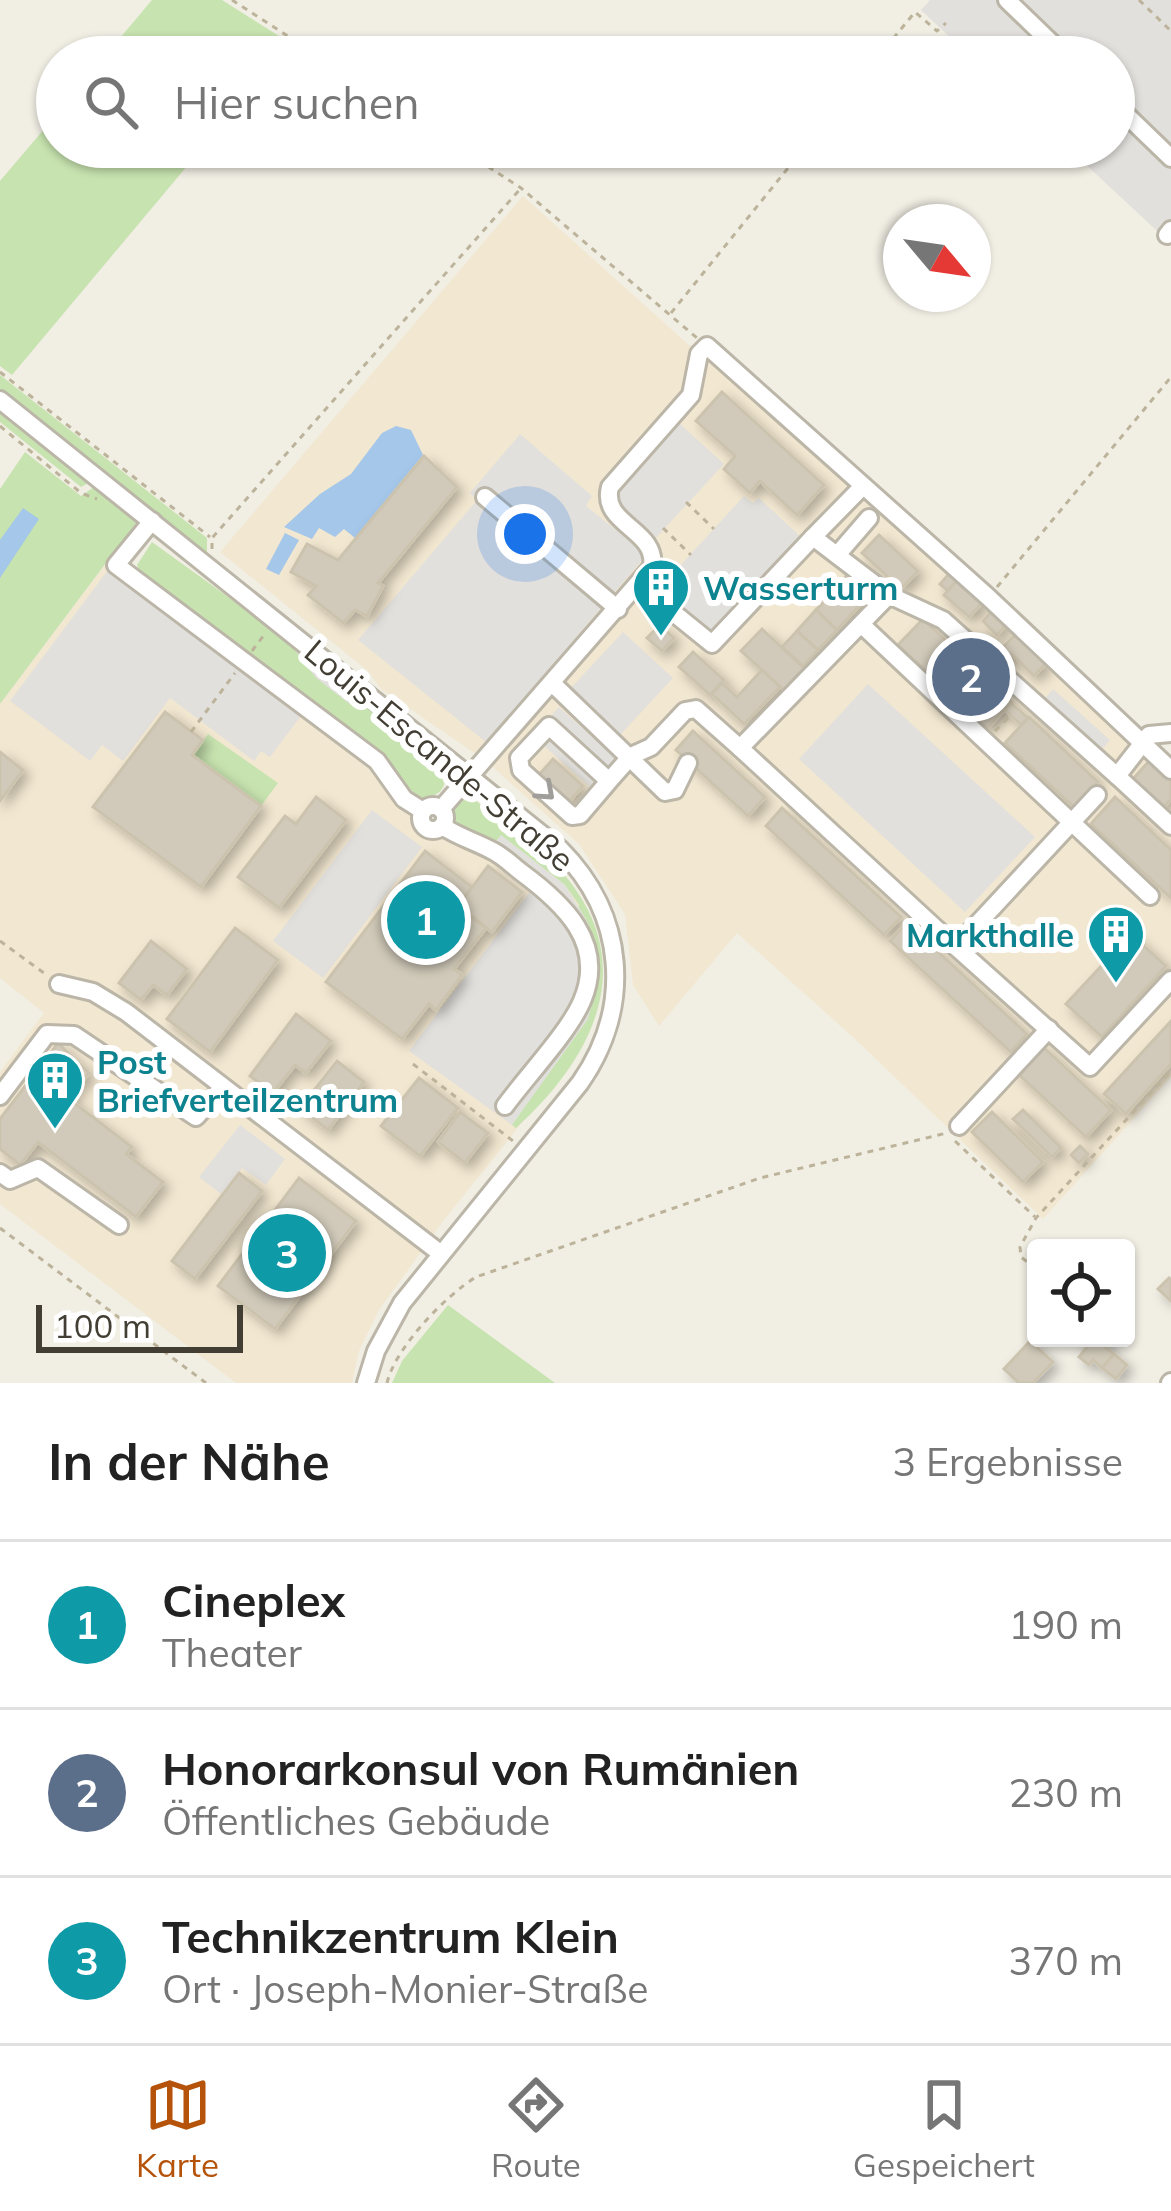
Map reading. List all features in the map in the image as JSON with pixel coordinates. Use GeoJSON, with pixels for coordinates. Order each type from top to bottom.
{"type":"FeatureCollection","features":[{"type":"Feature","properties":{"kind":"street"},"geometry":{"type":"LineString","coordinates":[[1007,0],[1044,36]]}},
{"type":"Feature","properties":{"kind":"street"},"geometry":{"type":"LineString","coordinates":[[1135,123],[1171,158]]}},
{"type":"Feature","properties":{"kind":"street"},"geometry":{"type":"LineString","coordinates":[[435,815],[652,566],[650,544],[611,510],[607,500],[610,488],[691,395],[699,354],[707,346],[1171,770]]}},
{"type":"Feature","properties":{"kind":"street","name":"Louis-Escande-Straße"},"geometry":{"type":"LineString","coordinates":[[0,400],[560,849],[601,904],[615,953],[615,1004],[598,1053],[580,1082],[440,1253],[384,1332],[366,1383]]}},
{"type":"Feature","properties":{"kind":"street"},"geometry":{"type":"LineString","coordinates":[[638,584],[712,644],[862,488]]}},
{"type":"Feature","properties":{"kind":"street"},"geometry":{"type":"LineString","coordinates":[[485,497],[618,608]]}},
{"type":"Feature","properties":{"kind":"street"},"geometry":{"type":"LineString","coordinates":[[837,555],[869,518]]}},
{"type":"Feature","properties":{"kind":"street"},"geometry":{"type":"LineString","coordinates":[[152,521],[116,565],[377,761],[404,799],[435,815],[464,841],[491,850],[568,909],[581,932],[587,962],[581,1004],[506,1106]]}},
{"type":"Feature","properties":{"kind":"street"},"geometry":{"type":"LineString","coordinates":[[813,537],[890,596],[943,620],[1171,826]]}},
{"type":"Feature","properties":{"kind":"street"},"geometry":{"type":"LineString","coordinates":[[740,748],[890,596]]}},
{"type":"Feature","properties":{"kind":"street"},"geometry":{"type":"LineString","coordinates":[[862,625],[1150,896]]}},
{"type":"Feature","properties":{"kind":"street"},"geometry":{"type":"LineString","coordinates":[[552,683],[665,792],[675,790],[688,763]]}},
{"type":"Feature","properties":{"kind":"street"},"geometry":{"type":"LineString","coordinates":[[609,781],[549,726],[519,758],[521,770],[572,816],[580,815],[631,756],[651,747],[685,711],[696,710],[1090,1067],[1171,980]]}},
{"type":"Feature","properties":{"kind":"street"},"geometry":{"type":"LineString","coordinates":[[1117,776],[1149,735],[1171,733]]}},
{"type":"Feature","properties":{"kind":"street"},"geometry":{"type":"LineString","coordinates":[[956,947],[1096,795]]}},
{"type":"Feature","properties":{"kind":"street"},"geometry":{"type":"LineString","coordinates":[[58,984],[93,992],[110,1002],[440,1253]]}},
{"type":"Feature","properties":{"kind":"street"},"geometry":{"type":"LineString","coordinates":[[953,1130],[1049,1029]]}},
{"type":"Feature","properties":{"kind":"street"},"geometry":{"type":"LineString","coordinates":[[0,1096],[47,1034],[74,1035],[196,1117],[223,1087]]}},
{"type":"Feature","properties":{"kind":"street"},"geometry":{"type":"LineString","coordinates":[[0,1173],[10,1180],[38,1168],[119,1225]]}},
{"type":"Feature","properties":{"kind":"path"},"geometry":{"type":"LineString","coordinates":[[232,0],[288,36]]}},
{"type":"Feature","properties":{"kind":"path"},"geometry":{"type":"LineString","coordinates":[[1139,0],[1171,31]]}},
{"type":"Feature","properties":{"kind":"path"},"geometry":{"type":"LineString","coordinates":[[895,36],[915,11],[937,31],[946,23]]}},
{"type":"Feature","properties":{"kind":"path"},"geometry":{"type":"LineString","coordinates":[[490,168],[521,188],[707,346]]}},
{"type":"Feature","properties":{"kind":"path"},"geometry":{"type":"LineString","coordinates":[[670,315],[788,168]]}},
{"type":"Feature","properties":{"kind":"path"},"geometry":{"type":"LineString","coordinates":[[0,372],[212,538],[521,188]]}},
{"type":"Feature","properties":{"kind":"path"},"geometry":{"type":"LineString","coordinates":[[988,598],[1171,377]]}},
{"type":"Feature","properties":{"kind":"path"},"geometry":{"type":"LineString","coordinates":[[0,426],[81,493]]}},
{"type":"Feature","properties":{"kind":"path"},"geometry":{"type":"LineString","coordinates":[[686,502],[714,529]]}},
{"type":"Feature","properties":{"kind":"path"},"geometry":{"type":"LineString","coordinates":[[663,528],[691,555]]}},
{"type":"Feature","properties":{"kind":"path"},"geometry":{"type":"LineString","coordinates":[[191,731],[276,619]]}},
{"type":"Feature","properties":{"kind":"path"},"geometry":{"type":"LineString","coordinates":[[984,741],[1011,716]]}},
{"type":"Feature","properties":{"kind":"path"},"geometry":{"type":"LineString","coordinates":[[0,940],[58,984]]}},
{"type":"Feature","properties":{"kind":"path"},"geometry":{"type":"LineString","coordinates":[[413,1064],[524,1150]]}},
{"type":"Feature","properties":{"kind":"path"},"geometry":{"type":"LineString","coordinates":[[1027,1262],[1020,1247],[1036,1218],[1171,1071]]}},
{"type":"Feature","properties":{"kind":"path"},"geometry":{"type":"LineString","coordinates":[[387,1383],[396,1361],[441,1304],[476,1277],[760,1178],[953,1130],[1036,1218]]}},
{"type":"Feature","properties":{"kind":"path"},"geometry":{"type":"LineString","coordinates":[[0,1228],[206,1383]]}},
{"type":"Feature","properties":{"kind":"shaded area"},"geometry":{"type":"Polygon","coordinates":[[[930,0],[1171,0],[1171,244],[1090,168],[1135,168],[1135,36],[949,36],[921,10],[930,0]]]}},
{"type":"Feature","properties":{"kind":"shaded area"},"geometry":{"type":"Polygon","coordinates":[[[523,196],[699,354],[1000,599],[1171,760],[1171,1077],[1043,1219],[737,933],[659,1026],[633,985],[625,914],[579,844],[486,761],[381,689],[368,671],[220,552],[523,196]]]}},
{"type":"Feature","properties":{"kind":"shaded area"},"geometry":{"type":"Polygon","coordinates":[[[679,423],[724,464],[653,541],[617,508],[615,493],[679,423]]]}},
{"type":"Feature","properties":{"kind":"shaded area"},"geometry":{"type":"Polygon","coordinates":[[[520,434],[592,496],[586,506],[641,550],[644,558],[486,742],[358,640],[477,500],[470,493],[520,434]]]}},
{"type":"Feature","properties":{"kind":"shaded area"},"geometry":{"type":"Polygon","coordinates":[[[744,496],[753,503],[759,498],[804,540],[714,636],[656,592],[744,496]]]}},
{"type":"Feature","properties":{"kind":"shaded area"},"geometry":{"type":"Polygon","coordinates":[[[108,561],[306,712],[375,770],[398,802],[444,834],[469,804],[571,886],[599,943],[597,1008],[573,1059],[444,1220],[379,1310],[359,1351],[352,1383],[236,1383],[0,1204],[0,1072],[44,1013],[0,978],[0,704],[108,561]]]}},
{"type":"Feature","properties":{"kind":"shaded area"},"geometry":{"type":"Polygon","coordinates":[[[111,566],[304,712],[270,757],[261,751],[254,761],[170,698],[123,761],[102,745],[90,761],[10,701],[111,566]]]}},
{"type":"Feature","properties":{"kind":"shaded area"},"geometry":{"type":"Polygon","coordinates":[[[623,632],[673,678],[620,735],[570,689],[623,632]]]}},
{"type":"Feature","properties":{"kind":"shaded area"},"geometry":{"type":"Polygon","coordinates":[[[296,646],[365,701],[351,705],[316,678],[296,646]]]}},
{"type":"Feature","properties":{"kind":"shaded area"},"geometry":{"type":"Polygon","coordinates":[[[868,684],[1035,837],[965,912],[799,759],[868,684]]]}},
{"type":"Feature","properties":{"kind":"shaded area"},"geometry":{"type":"Polygon","coordinates":[[[1053,689],[1110,740],[1097,755],[1040,704],[1053,689]]]}},
{"type":"Feature","properties":{"kind":"shaded area"},"geometry":{"type":"Polygon","coordinates":[[[559,707],[623,765],[598,794],[533,736],[559,707]]]}},
{"type":"Feature","properties":{"kind":"shaded area"},"geometry":{"type":"Polygon","coordinates":[[[372,810],[422,847],[323,978],[273,941],[372,810]]]}},
{"type":"Feature","properties":{"kind":"shaded area"},"geometry":{"type":"Polygon","coordinates":[[[501,835],[565,885],[596,945],[598,977],[588,1019],[512,1125],[409,1051],[532,889],[487,852],[501,835]]]}},
{"type":"Feature","properties":{"kind":"shaded area"},"geometry":{"type":"Polygon","coordinates":[[[240,1125],[285,1159],[266,1185],[242,1168],[221,1194],[199,1177],[240,1125]]]}},
{"type":"Feature","properties":{"kind":"green space"},"geometry":{"type":"Polygon","coordinates":[[[152,0],[222,0],[279,36],[122,36],[152,0]]]}},
{"type":"Feature","properties":{"kind":"green space"},"geometry":{"type":"Polygon","coordinates":[[[36,139],[36,168],[185,168],[12,375],[0,366],[0,181],[36,139]]]}},
{"type":"Feature","properties":{"kind":"green space"},"geometry":{"type":"Polygon","coordinates":[[[0,375],[207,538],[207,554],[0,390],[0,375]]]}},
{"type":"Feature","properties":{"kind":"green space"},"geometry":{"type":"Polygon","coordinates":[[[0,410],[90,482],[81,487],[0,422],[0,410]]]}},
{"type":"Feature","properties":{"kind":"green space"},"geometry":{"type":"Polygon","coordinates":[[[25,452],[81,496],[94,487],[136,523],[0,704],[0,489],[25,452]]]}},
{"type":"Feature","properties":{"kind":"green space"},"geometry":{"type":"Polygon","coordinates":[[[152,542],[277,632],[351,705],[362,703],[445,774],[442,789],[420,798],[140,574],[137,565],[152,542]]]}},
{"type":"Feature","properties":{"kind":"green space"},"geometry":{"type":"Polygon","coordinates":[[[208,734],[278,783],[261,806],[192,755],[208,734]]]}},
{"type":"Feature","properties":{"kind":"green space"},"geometry":{"type":"Polygon","coordinates":[[[468,795],[557,866],[589,912],[600,945],[603,979],[584,1043],[566,1073],[516,1128],[512,1125],[579,905],[565,885],[502,836],[495,842],[451,822],[456,804],[468,795]]]}},
{"type":"Feature","properties":{"kind":"green space"},"geometry":{"type":"Polygon","coordinates":[[[448,1305],[555,1383],[392,1383],[402,1361],[448,1305]]]}},
{"type":"Feature","properties":{"kind":"water"},"geometry":{"type":"Polygon","coordinates":[[[396,426],[411,430],[423,455],[355,538],[344,529],[335,537],[319,528],[312,539],[284,527],[351,474],[382,433],[396,426]]]}},
{"type":"Feature","properties":{"kind":"water"},"geometry":{"type":"Polygon","coordinates":[[[23,508],[39,519],[0,578],[0,540],[23,508]]]}},
{"type":"Feature","properties":{"kind":"water"},"geometry":{"type":"Polygon","coordinates":[[[285,533],[299,540],[279,575],[266,569],[285,533]]]}},
{"type":"Feature","properties":{"kind":"building"},"geometry":{"type":"Polygon","coordinates":[[[722,392],[824,485],[797,515],[760,481],[750,493],[724,469],[735,456],[696,421],[722,392]]]}},
{"type":"Feature","properties":{"kind":"building"},"geometry":{"type":"Polygon","coordinates":[[[424,456],[457,487],[378,583],[383,586],[367,616],[355,610],[343,623],[308,595],[316,586],[291,572],[307,544],[338,560],[424,456]]]}},
{"type":"Feature","properties":{"kind":"building"},"geometry":{"type":"Polygon","coordinates":[[[879,535],[918,571],[901,589],[862,553],[879,535]]]}},
{"type":"Feature","properties":{"kind":"building"},"geometry":{"type":"Polygon","coordinates":[[[849,573],[871,593],[837,630],[816,610],[849,573]]]}},
{"type":"Feature","properties":{"kind":"building"},"geometry":{"type":"Polygon","coordinates":[[[949,574],[957,581],[948,591],[940,584],[949,574]]]}},
{"type":"Feature","properties":{"kind":"building"},"geometry":{"type":"Polygon","coordinates":[[[958,579],[983,602],[969,617],[944,595],[958,579]]]}},
{"type":"Feature","properties":{"kind":"building"},"geometry":{"type":"Polygon","coordinates":[[[816,610],[837,630],[818,650],[797,631],[816,610]]]}},
{"type":"Feature","properties":{"kind":"building"},"geometry":{"type":"Polygon","coordinates":[[[992,611],[1007,624],[997,635],[983,621],[992,611]]]}},
{"type":"Feature","properties":{"kind":"building"},"geometry":{"type":"Polygon","coordinates":[[[923,619],[1012,702],[988,728],[898,645],[923,619]]]}},
{"type":"Feature","properties":{"kind":"building","name":"Wasserturm"},"geometry":{"type":"Polygon","coordinates":[[[660,625],[674,638],[662,651],[647,638],[660,625]]]}},
{"type":"Feature","properties":{"kind":"building"},"geometry":{"type":"Polygon","coordinates":[[[762,629],[804,668],[784,690],[741,651],[762,629]]]}},
{"type":"Feature","properties":{"kind":"building"},"geometry":{"type":"Polygon","coordinates":[[[797,631],[818,650],[803,666],[782,647],[797,631]]]}},
{"type":"Feature","properties":{"kind":"building"},"geometry":{"type":"Polygon","coordinates":[[[1016,634],[1046,663],[1034,676],[1012,654],[1008,659],[999,651],[1016,634]]]}},
{"type":"Feature","properties":{"kind":"building"},"geometry":{"type":"Polygon","coordinates":[[[693,652],[724,680],[710,695],[679,667],[693,652]]]}},
{"type":"Feature","properties":{"kind":"building"},"geometry":{"type":"Polygon","coordinates":[[[762,670],[780,687],[744,724],[712,694],[722,683],[737,697],[762,670]]]}},
{"type":"Feature","properties":{"kind":"building"},"geometry":{"type":"Polygon","coordinates":[[[1011,703],[1028,718],[1021,725],[1005,710],[1011,703]]]}},
{"type":"Feature","properties":{"kind":"building"},"geometry":{"type":"Polygon","coordinates":[[[165,712],[203,740],[192,755],[261,806],[201,887],[93,807],[165,712]]]}},
{"type":"Feature","properties":{"kind":"building"},"geometry":{"type":"Polygon","coordinates":[[[1029,717],[1098,782],[1074,807],[1005,743],[1029,717]]]}},
{"type":"Feature","properties":{"kind":"building"},"geometry":{"type":"Polygon","coordinates":[[[693,731],[765,797],[748,816],[676,750],[693,731]]]}},
{"type":"Feature","properties":{"kind":"building"},"geometry":{"type":"Polygon","coordinates":[[[0,752],[23,770],[0,801],[0,752]]]}},
{"type":"Feature","properties":{"kind":"building"},"geometry":{"type":"Polygon","coordinates":[[[553,759],[583,786],[567,804],[537,777],[553,759]]]}},
{"type":"Feature","properties":{"kind":"building"},"geometry":{"type":"Polygon","coordinates":[[[1150,760],[1171,779],[1171,799],[1164,807],[1133,779],[1150,760]]]}},
{"type":"Feature","properties":{"kind":"building"},"geometry":{"type":"Polygon","coordinates":[[[316,797],[346,820],[279,908],[238,877],[285,816],[296,824],[316,797]]]}},
{"type":"Feature","properties":{"kind":"building"},"geometry":{"type":"Polygon","coordinates":[[[1115,797],[1171,850],[1171,898],[1091,824],[1115,797]]]}},
{"type":"Feature","properties":{"kind":"building"},"geometry":{"type":"Polygon","coordinates":[[[782,808],[901,917],[884,935],[766,826],[782,808]]]}},
{"type":"Feature","properties":{"kind":"building"},"geometry":{"type":"Polygon","coordinates":[[[425,851],[472,887],[458,906],[486,928],[454,969],[462,975],[436,1010],[429,1004],[402,1039],[326,982],[425,851]]]}},
{"type":"Feature","properties":{"kind":"building"},"geometry":{"type":"Polygon","coordinates":[[[488,866],[522,892],[492,932],[458,906],[488,866]]]}},
{"type":"Feature","properties":{"kind":"building"},"geometry":{"type":"Polygon","coordinates":[[[907,923],[1027,1034],[1011,1052],[890,941],[907,923]]]}},
{"type":"Feature","properties":{"kind":"building"},"geometry":{"type":"Polygon","coordinates":[[[235,928],[278,960],[210,1052],[167,1019],[235,928]]]}},
{"type":"Feature","properties":{"kind":"building","name":"Markthalle"},"geometry":{"type":"Polygon","coordinates":[[[1131,934],[1166,966],[1102,1037],[1066,1004],[1131,934]]]}},
{"type":"Feature","properties":{"kind":"building"},"geometry":{"type":"Polygon","coordinates":[[[151,941],[187,969],[167,995],[153,985],[141,1000],[119,983],[151,941]]]}},
{"type":"Feature","properties":{"kind":"building"},"geometry":{"type":"Polygon","coordinates":[[[296,1014],[331,1041],[306,1073],[295,1065],[273,1093],[250,1076],[296,1014]]]}},
{"type":"Feature","properties":{"kind":"building"},"geometry":{"type":"Polygon","coordinates":[[[1171,1021],[1171,1064],[1126,1114],[1104,1094],[1171,1021]]]}},
{"type":"Feature","properties":{"kind":"building","name":"Post Briefverteilzentrum"},"geometry":{"type":"Polygon","coordinates":[[[58,1043],[89,1073],[69,1099],[132,1147],[126,1154],[163,1182],[136,1217],[38,1142],[20,1165],[0,1149],[0,1119],[58,1043]]]}},
{"type":"Feature","properties":{"kind":"building"},"geometry":{"type":"Polygon","coordinates":[[[1040,1044],[1111,1110],[1086,1137],[1015,1071],[1040,1044]]]}},
{"type":"Feature","properties":{"kind":"building"},"geometry":{"type":"Polygon","coordinates":[[[337,1061],[364,1082],[328,1130],[300,1108],[337,1061]]]}},
{"type":"Feature","properties":{"kind":"building"},"geometry":{"type":"Polygon","coordinates":[[[419,1078],[458,1108],[420,1156],[381,1126],[419,1078]]]}},
{"type":"Feature","properties":{"kind":"building"},"geometry":{"type":"Polygon","coordinates":[[[1023,1110],[1061,1148],[1052,1157],[1013,1119],[1023,1110]]]}},
{"type":"Feature","properties":{"kind":"building"},"geometry":{"type":"Polygon","coordinates":[[[460,1112],[488,1133],[465,1163],[438,1142],[460,1112]]]}},
{"type":"Feature","properties":{"kind":"building"},"geometry":{"type":"Polygon","coordinates":[[[992,1112],[1043,1162],[1023,1182],[972,1132],[992,1112]]]}},
{"type":"Feature","properties":{"kind":"building"},"geometry":{"type":"Polygon","coordinates":[[[1080,1146],[1088,1154],[1079,1163],[1071,1155],[1080,1146]]]}},
{"type":"Feature","properties":{"kind":"building"},"geometry":{"type":"Polygon","coordinates":[[[239,1173],[262,1191],[195,1279],[172,1261],[239,1173]]]}},
{"type":"Feature","properties":{"kind":"building"},"geometry":{"type":"Polygon","coordinates":[[[299,1178],[356,1221],[275,1329],[218,1286],[299,1178]]]}},
{"type":"Feature","properties":{"kind":"building"},"geometry":{"type":"Polygon","coordinates":[[[1171,1280],[1171,1301],[1158,1289],[1171,1280]]]}},
{"type":"Feature","properties":{"kind":"building"},"geometry":{"type":"Polygon","coordinates":[[[1027,1344],[1053,1362],[1033,1383],[1019,1383],[1004,1369],[1027,1344]]]}},
{"type":"Feature","properties":{"kind":"building"},"geometry":{"type":"Polygon","coordinates":[[[1087,1347],[1105,1347],[1114,1354],[1102,1368],[1079,1357],[1087,1347]]]}},
{"type":"Feature","properties":{"kind":"building"},"geometry":{"type":"Polygon","coordinates":[[[1114,1354],[1127,1365],[1116,1379],[1102,1368],[1114,1354]]]}},
{"type":"Feature","properties":{"kind":"place","name":"Wasserturm"},"geometry":{"type":"Point","coordinates":[661,638]}},
{"type":"Feature","properties":{"kind":"place","name":"Honorarkonsul von Rumänien"},"geometry":{"type":"Point","coordinates":[971,677]}},
{"type":"Feature","properties":{"kind":"place","name":"Cineplex"},"geometry":{"type":"Point","coordinates":[426,920]}},
{"type":"Feature","properties":{"kind":"place","name":"Markthalle"},"geometry":{"type":"Point","coordinates":[1116,985]}},
{"type":"Feature","properties":{"kind":"place","name":"Post Briefverteilzentrum"},"geometry":{"type":"Point","coordinates":[55,1131]}},
{"type":"Feature","properties":{"kind":"place","name":"Technikzentrum Klein"},"geometry":{"type":"Point","coordinates":[287,1253]}}]}
